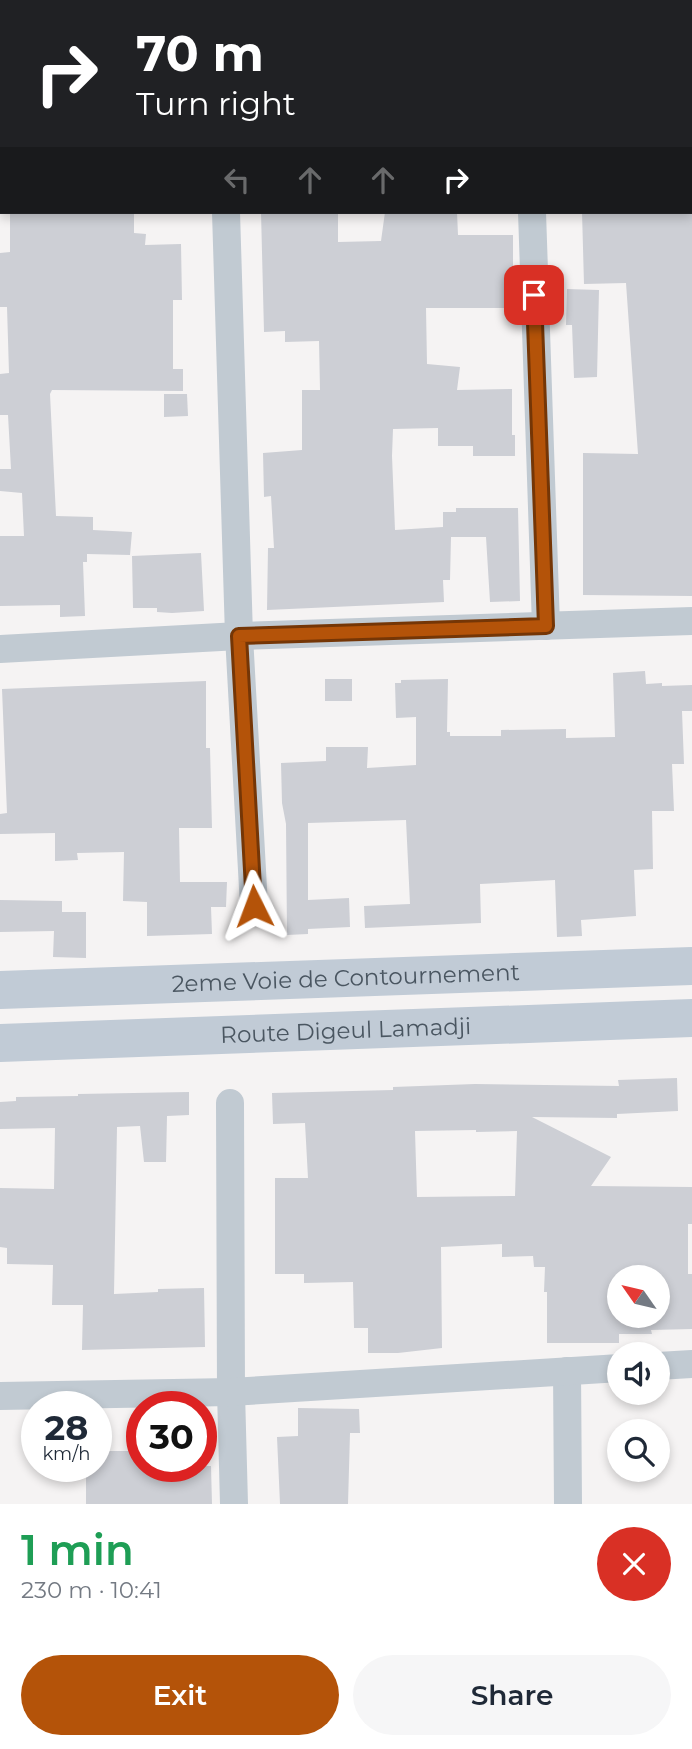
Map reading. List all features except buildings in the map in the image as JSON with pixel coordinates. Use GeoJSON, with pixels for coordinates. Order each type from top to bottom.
{"type":"FeatureCollection","features":[{"type":"Feature","properties":{"kind":"main road","name":"2eme Voie de Contournement"},"geometry":{"type":"LineString","coordinates":[[0,989],[692,966]]}},
{"type":"Feature","properties":{"kind":"main road","name":"Route Digeul Lamadji"},"geometry":{"type":"LineString","coordinates":[[0,1042],[692,1018]]}},
{"type":"Feature","properties":{"kind":"street"},"geometry":{"type":"LineString","coordinates":[[226,214],[239,636],[254,906]]}},
{"type":"Feature","properties":{"kind":"street"},"geometry":{"type":"LineString","coordinates":[[532,214],[546,626]]}},
{"type":"Feature","properties":{"kind":"street"},"geometry":{"type":"LineString","coordinates":[[0,649],[239,636],[692,621]]}},
{"type":"Feature","properties":{"kind":"street"},"geometry":{"type":"LineString","coordinates":[[230,1103],[234,1504]]}},
{"type":"Feature","properties":{"kind":"street"},"geometry":{"type":"LineString","coordinates":[[670,1365],[692,1364]]}},
{"type":"Feature","properties":{"kind":"street"},"geometry":{"type":"LineString","coordinates":[[0,1396],[231,1392],[607,1369]]}},
{"type":"Feature","properties":{"kind":"street"},"geometry":{"type":"LineString","coordinates":[[567,1371],[568,1504]]}},
{"type":"Feature","properties":{"kind":"route"},"geometry":{"type":"LineString","coordinates":[[254,906],[239,636],[546,626],[534,295]]}}]}
